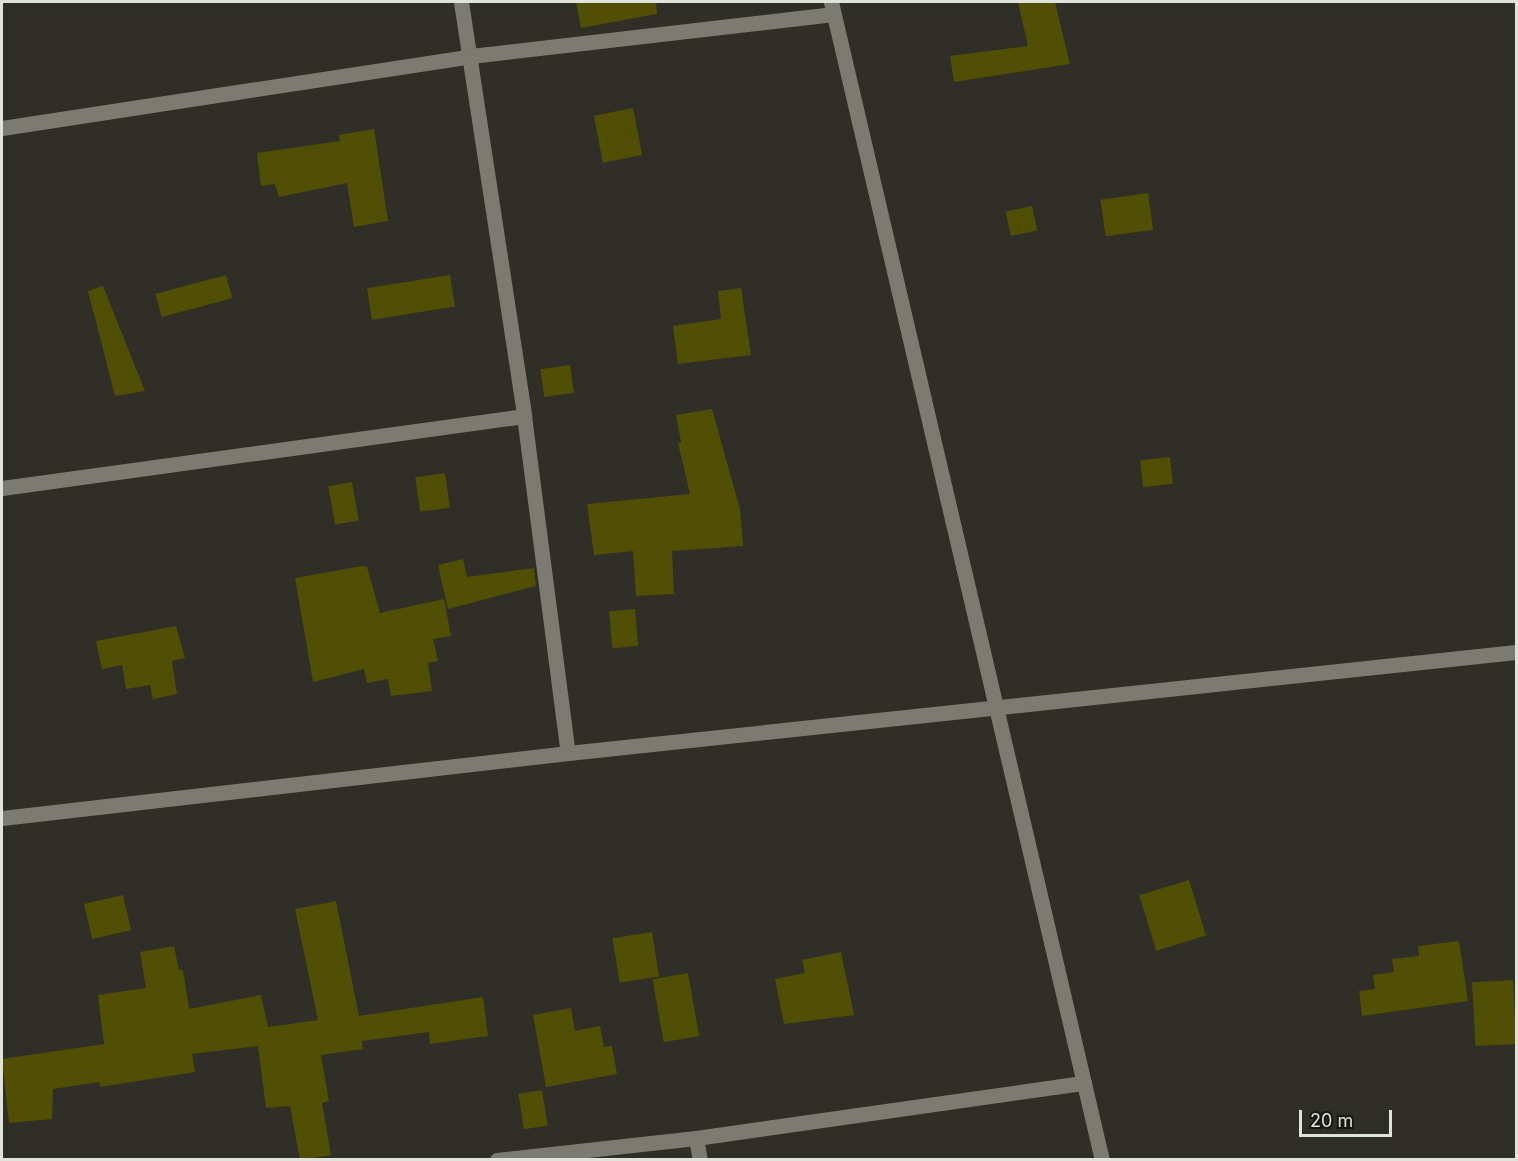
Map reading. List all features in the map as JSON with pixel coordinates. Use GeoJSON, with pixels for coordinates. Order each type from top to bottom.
{"type":"FeatureCollection","features":[{"type":"Feature","properties":{"kind":"street"},"geometry":{"type":"LineString","coordinates":[[461,2],[524,416],[568,753]]}},
{"type":"Feature","properties":{"kind":"street"},"geometry":{"type":"LineString","coordinates":[[2,128],[471,56],[833,8],[1102,1160]]}},
{"type":"Feature","properties":{"kind":"street"},"geometry":{"type":"LineString","coordinates":[[2,488],[524,416]]}},
{"type":"Feature","properties":{"kind":"street"},"geometry":{"type":"LineString","coordinates":[[2,818],[568,753],[1516,652]]}},
{"type":"Feature","properties":{"kind":"street"},"geometry":{"type":"LineString","coordinates":[[497,1160],[696,1138],[1084,1083]]}},
{"type":"Feature","properties":{"kind":"street"},"geometry":{"type":"LineString","coordinates":[[696,1138],[700,1160]]}},
{"type":"Feature","properties":{"kind":"building"},"geometry":{"type":"Polygon","coordinates":[[[576,2],[656,2],[657,14],[581,28],[576,2]]]}},
{"type":"Feature","properties":{"kind":"building"},"geometry":{"type":"Polygon","coordinates":[[[1018,2],[1055,2],[1070,64],[954,82],[950,56],[1028,46],[1018,2]]]}},
{"type":"Feature","properties":{"kind":"building"},"geometry":{"type":"Polygon","coordinates":[[[633,108],[642,155],[603,163],[594,116],[633,108]]]}},
{"type":"Feature","properties":{"kind":"building"},"geometry":{"type":"Polygon","coordinates":[[[374,129],[388,221],[354,227],[347,183],[279,197],[275,184],[261,186],[257,153],[340,141],[339,135],[374,129]]]}},
{"type":"Feature","properties":{"kind":"building"},"geometry":{"type":"Polygon","coordinates":[[[1148,193],[1153,230],[1106,236],[1100,200],[1148,193]]]}},
{"type":"Feature","properties":{"kind":"building"},"geometry":{"type":"Polygon","coordinates":[[[1032,206],[1037,230],[1011,236],[1006,212],[1032,206]]]}},
{"type":"Feature","properties":{"kind":"building"},"geometry":{"type":"Polygon","coordinates":[[[226,275],[232,298],[162,317],[155,294],[226,275]]]}},
{"type":"Feature","properties":{"kind":"building"},"geometry":{"type":"Polygon","coordinates":[[[450,275],[455,307],[372,320],[367,288],[450,275]]]}},
{"type":"Feature","properties":{"kind":"building"},"geometry":{"type":"Polygon","coordinates":[[[103,286],[145,391],[115,396],[88,291],[103,286]]]}},
{"type":"Feature","properties":{"kind":"building"},"geometry":{"type":"Polygon","coordinates":[[[741,288],[751,355],[678,364],[673,326],[721,319],[718,291],[741,288]]]}},
{"type":"Feature","properties":{"kind":"building"},"geometry":{"type":"Polygon","coordinates":[[[570,365],[574,393],[544,397],[540,369],[570,365]]]}},
{"type":"Feature","properties":{"kind":"building"},"geometry":{"type":"Polygon","coordinates":[[[712,409],[740,509],[743,546],[672,551],[674,594],[636,596],[633,551],[594,555],[587,504],[690,494],[678,443],[681,442],[676,415],[712,409]]]}},
{"type":"Feature","properties":{"kind":"building"},"geometry":{"type":"Polygon","coordinates":[[[1170,457],[1173,484],[1143,487],[1140,460],[1170,457]]]}},
{"type":"Feature","properties":{"kind":"building"},"geometry":{"type":"Polygon","coordinates":[[[445,473],[450,508],[420,512],[415,477],[445,473]]]}},
{"type":"Feature","properties":{"kind":"building"},"geometry":{"type":"Polygon","coordinates":[[[352,482],[359,520],[335,525],[328,486],[352,482]]]}},
{"type":"Feature","properties":{"kind":"building"},"geometry":{"type":"Polygon","coordinates":[[[463,559],[467,577],[534,568],[536,586],[448,609],[438,565],[463,559]]]}},
{"type":"Feature","properties":{"kind":"building"},"geometry":{"type":"Polygon","coordinates":[[[367,567],[380,613],[444,599],[451,636],[433,639],[438,661],[428,663],[432,691],[391,696],[388,679],[367,683],[364,669],[313,682],[295,578],[367,567]]]}},
{"type":"Feature","properties":{"kind":"building"},"geometry":{"type":"Polygon","coordinates":[[[635,609],[638,646],[612,648],[609,611],[635,609]]]}},
{"type":"Feature","properties":{"kind":"building"},"geometry":{"type":"Polygon","coordinates":[[[176,626],[185,658],[172,661],[177,694],[153,699],[150,685],[126,689],[122,665],[102,669],[96,641],[176,626]]]}},
{"type":"Feature","properties":{"kind":"building"},"geometry":{"type":"Polygon","coordinates":[[[1189,880],[1206,935],[1156,951],[1139,895],[1189,880]]]}},
{"type":"Feature","properties":{"kind":"building"},"geometry":{"type":"Polygon","coordinates":[[[123,895],[131,930],[92,939],[84,904],[123,895]]]}},
{"type":"Feature","properties":{"kind":"building"},"geometry":{"type":"Polygon","coordinates":[[[336,901],[359,1016],[483,997],[488,1036],[430,1044],[429,1032],[362,1041],[363,1049],[321,1055],[329,1101],[322,1103],[331,1155],[300,1160],[290,1106],[266,1108],[258,1046],[192,1054],[195,1072],[100,1087],[99,1082],[53,1089],[52,1119],[9,1123],[2,1059],[104,1044],[98,995],[146,988],[140,952],[174,946],[179,970],[183,970],[189,1009],[261,995],[268,1027],[318,1020],[295,909],[336,901]]]}},
{"type":"Feature","properties":{"kind":"building"},"geometry":{"type":"Polygon","coordinates":[[[652,932],[659,976],[620,983],[612,938],[652,932]]]}},
{"type":"Feature","properties":{"kind":"building"},"geometry":{"type":"Polygon","coordinates":[[[1459,941],[1468,1001],[1362,1016],[1359,991],[1375,989],[1373,975],[1394,972],[1392,959],[1419,956],[1418,946],[1459,941]]]}},
{"type":"Feature","properties":{"kind":"building"},"geometry":{"type":"Polygon","coordinates":[[[841,952],[854,1015],[784,1024],[775,979],[805,973],[802,960],[841,952]]]}},
{"type":"Feature","properties":{"kind":"building"},"geometry":{"type":"Polygon","coordinates":[[[688,973],[699,1036],[664,1042],[653,979],[688,973]]]}},
{"type":"Feature","properties":{"kind":"building"},"geometry":{"type":"Polygon","coordinates":[[[1513,980],[1516,1044],[1475,1046],[1472,982],[1513,980]]]}},
{"type":"Feature","properties":{"kind":"building"},"geometry":{"type":"Polygon","coordinates":[[[571,1008],[575,1031],[600,1026],[604,1047],[612,1046],[617,1074],[546,1087],[533,1015],[571,1008]]]}},
{"type":"Feature","properties":{"kind":"building"},"geometry":{"type":"Polygon","coordinates":[[[542,1090],[548,1126],[524,1129],[518,1094],[542,1090]]]}}]}
